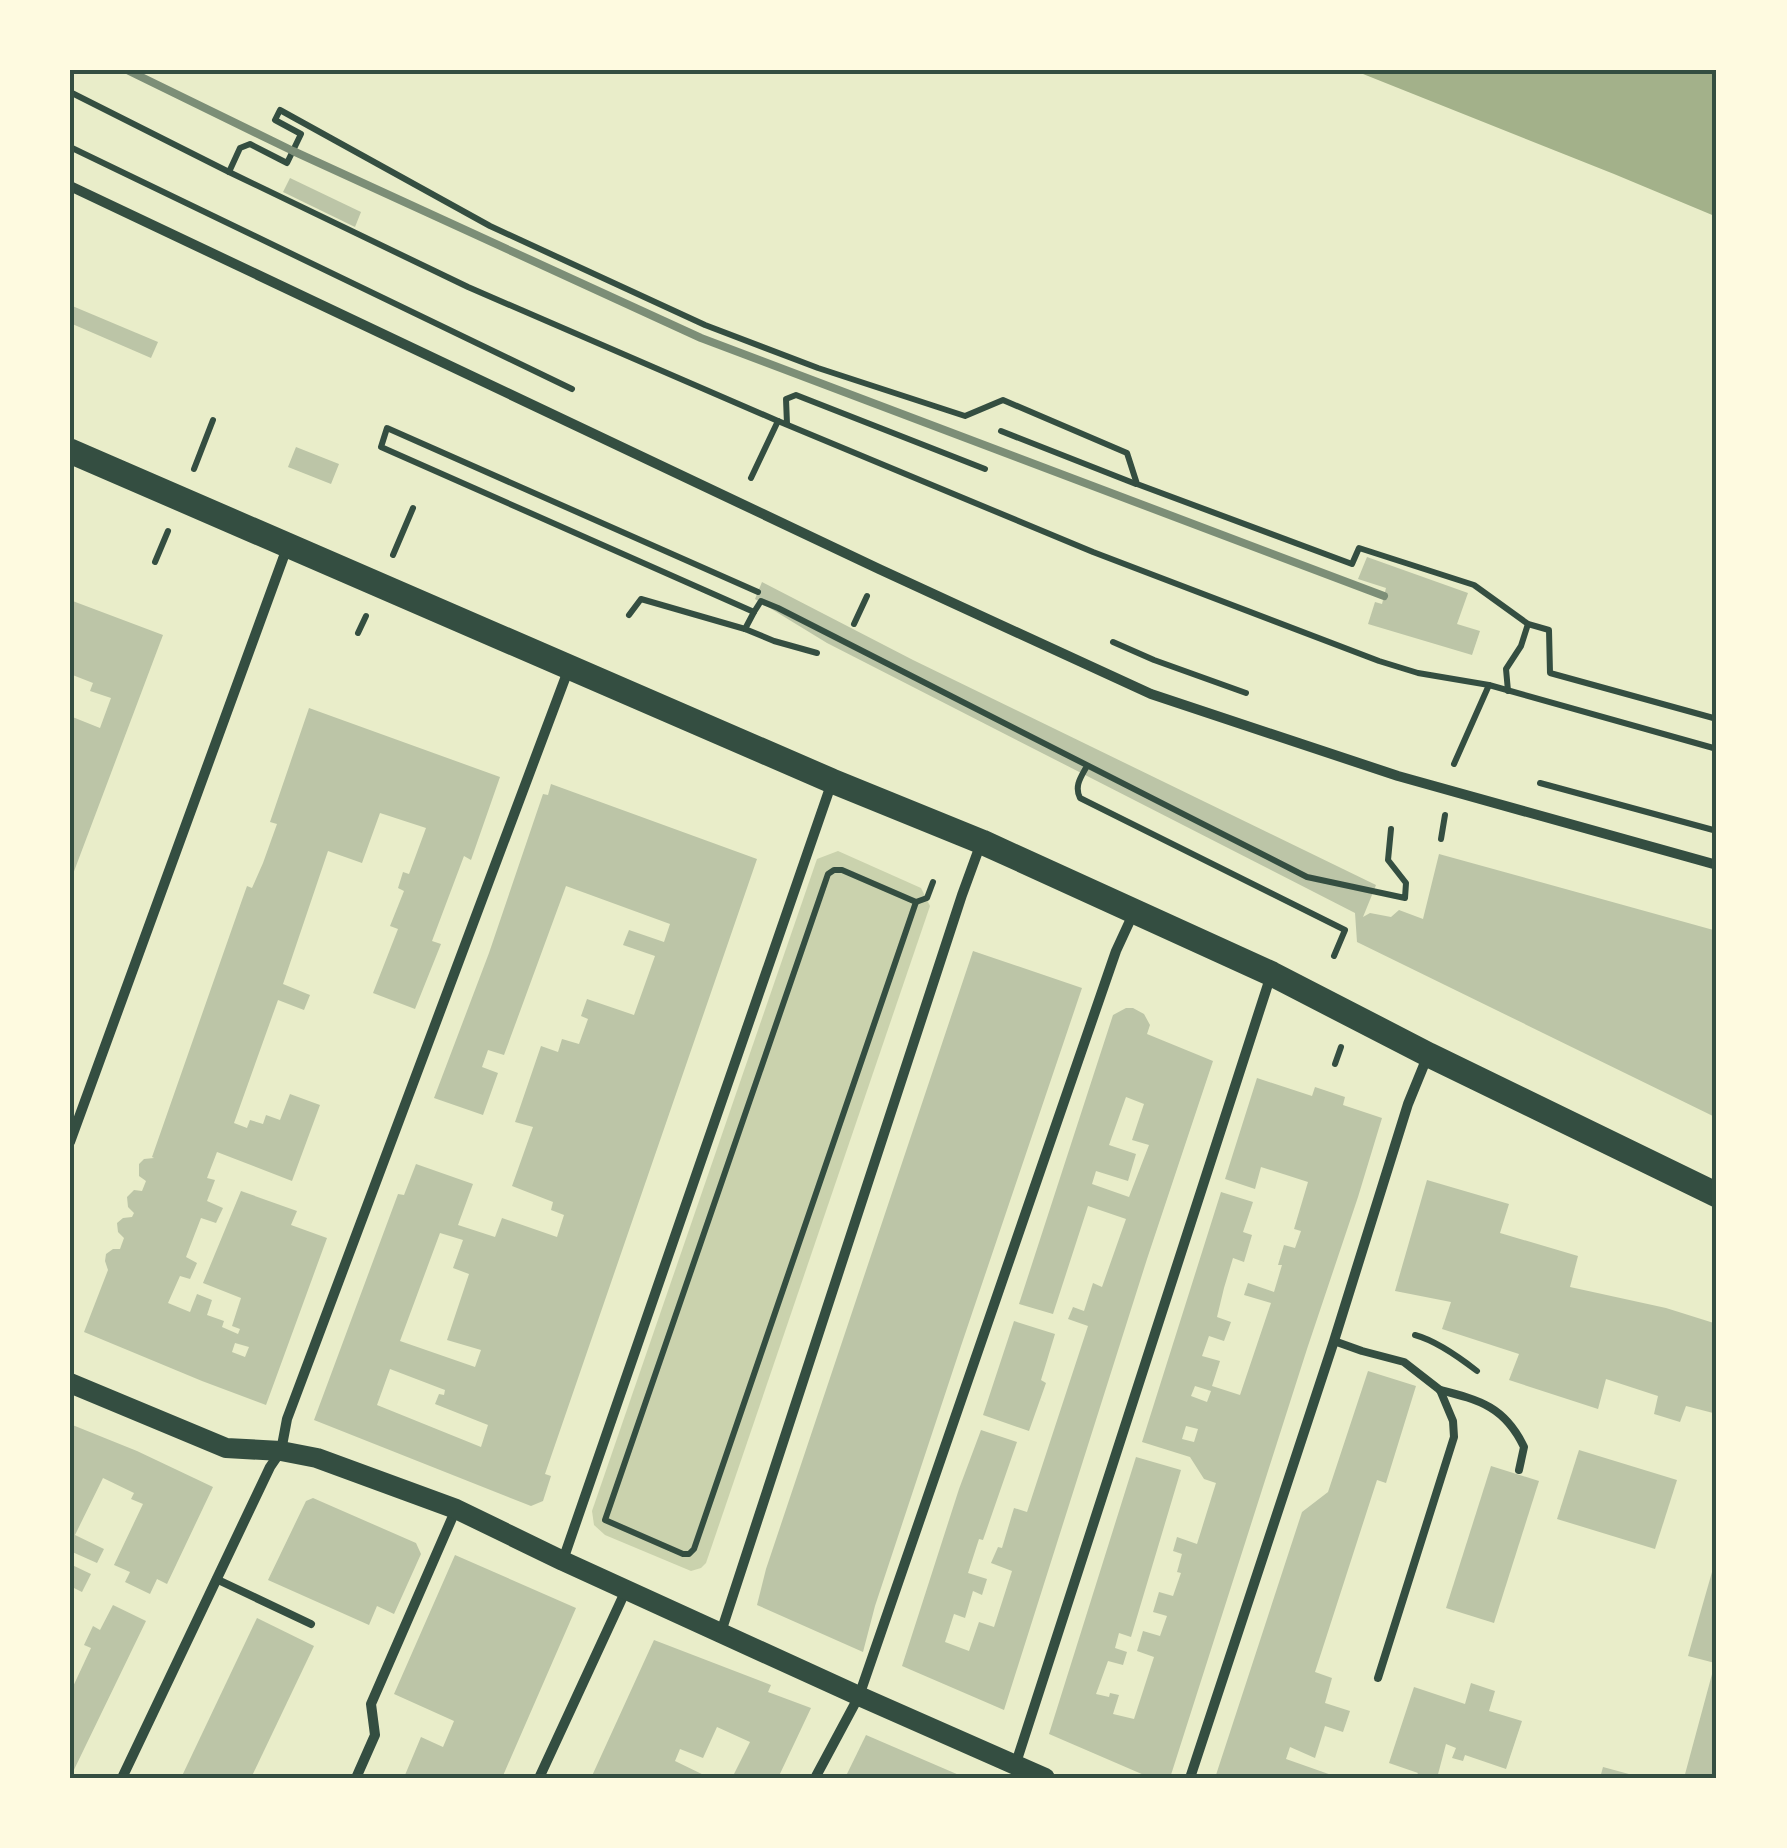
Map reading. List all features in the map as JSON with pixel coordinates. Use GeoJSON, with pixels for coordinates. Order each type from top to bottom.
{"type":"FeatureCollection","features":[{"type":"Feature","properties":{"kind":"main road"},"geometry":{"type":"LineString","coordinates":[[70,452],[982,842],[1272,974],[1717,1195]]}},
{"type":"Feature","properties":{"kind":"main road"},"geometry":{"type":"LineString","coordinates":[[70,1384],[226,1448],[316,1458],[456,1509],[626,1590],[1045,1778]]}},
{"type":"Feature","properties":{"kind":"street"},"geometry":{"type":"LineString","coordinates":[[70,186],[878,570],[1151,694],[1398,776],[1717,865]]}},
{"type":"Feature","properties":{"kind":"street"},"geometry":{"type":"LineString","coordinates":[[70,1142],[288,544]]}},
{"type":"Feature","properties":{"kind":"street"},"geometry":{"type":"LineString","coordinates":[[122,1778],[280,1451],[287,1419],[570,666]]}},
{"type":"Feature","properties":{"kind":"street"},"geometry":{"type":"LineString","coordinates":[[563,1561],[832,781]]}},
{"type":"Feature","properties":{"kind":"street"},"geometry":{"type":"LineString","coordinates":[[721,1632],[982,842]]}},
{"type":"Feature","properties":{"kind":"street"},"geometry":{"type":"LineString","coordinates":[[815,1778],[860,1696],[1110,970],[1134,912]]}},
{"type":"Feature","properties":{"kind":"street"},"geometry":{"type":"LineString","coordinates":[[1014,1766],[1272,974]]}},
{"type":"Feature","properties":{"kind":"street"},"geometry":{"type":"LineString","coordinates":[[1190,1778],[1408,1104],[1429,1054]]}},
{"type":"Feature","properties":{"kind":"street"},"geometry":{"type":"LineString","coordinates":[[356,1778],[375,1735],[371,1704],[456,1509]]}},
{"type":"Feature","properties":{"kind":"street"},"geometry":{"type":"LineString","coordinates":[[539,1778],[626,1590]]}},
{"type":"Feature","properties":{"kind":"lane"},"geometry":{"type":"LineString","coordinates":[[1334,1340],[1404,1362],[1440,1390],[1478,1400],[1498,1412],[1524,1447],[1519,1470]]}},
{"type":"Feature","properties":{"kind":"lane"},"geometry":{"type":"LineString","coordinates":[[1378,1678],[1454,1437],[1440,1390]]}},
{"type":"Feature","properties":{"kind":"lane"},"geometry":{"type":"LineString","coordinates":[[216,1579],[310,1624]]}},
{"type":"Feature","properties":{"kind":"path"},"geometry":{"type":"LineString","coordinates":[[70,92],[468,287],[1093,552],[1378,661],[1418,673],[1489,685],[1717,749]]}},
{"type":"Feature","properties":{"kind":"path"},"geometry":{"type":"LineString","coordinates":[[229,172],[240,148],[250,144],[287,163],[301,134],[275,120],[280,110],[490,226],[705,324],[818,368],[964,416],[1003,400],[1127,453],[1137,484]]}},
{"type":"Feature","properties":{"kind":"path"},"geometry":{"type":"LineString","coordinates":[[70,146],[580,393]]}},
{"type":"Feature","properties":{"kind":"path"},"geometry":{"type":"LineString","coordinates":[[787,424],[786,399],[796,395],[985,468]]}},
{"type":"Feature","properties":{"kind":"path"},"geometry":{"type":"LineString","coordinates":[[754,612],[380,447],[388,428],[758,592]]}},
{"type":"Feature","properties":{"kind":"path"},"geometry":{"type":"LineString","coordinates":[[1001,431],[1352,564],[1359,548],[1474,584],[1528,624],[1549,630],[1550,673],[1717,719]]}},
{"type":"Feature","properties":{"kind":"path"},"geometry":{"type":"LineString","coordinates":[[751,478],[767,485]]}},
{"type":"Feature","properties":{"kind":"path"},"geometry":{"type":"LineString","coordinates":[[854,624],[866,596]]}},
{"type":"Feature","properties":{"kind":"path"},"geometry":{"type":"LineString","coordinates":[[629,615],[641,600],[817,653]]}},
{"type":"Feature","properties":{"kind":"path"},"geometry":{"type":"LineString","coordinates":[[745,629],[761,601],[1307,876],[1405,898],[1406,883],[1388,860],[1390,829]]}},
{"type":"Feature","properties":{"kind":"path"},"geometry":{"type":"LineString","coordinates":[[1508,691],[1506,670],[1521,646],[1528,624]]}},
{"type":"Feature","properties":{"kind":"path"},"geometry":{"type":"LineString","coordinates":[[1100,637],[1261,698]]}},
{"type":"Feature","properties":{"kind":"path"},"geometry":{"type":"LineString","coordinates":[[1441,839],[1454,762],[1489,685]]}},
{"type":"Feature","properties":{"kind":"path"},"geometry":{"type":"LineString","coordinates":[[1437,757],[1471,766]]}},
{"type":"Feature","properties":{"kind":"path"},"geometry":{"type":"LineString","coordinates":[[1087,765],[1078,785],[1080,798],[1345,930],[1334,956]]}},
{"type":"Feature","properties":{"kind":"path"},"geometry":{"type":"LineString","coordinates":[[1537,783],[1717,831]]}},
{"type":"Feature","properties":{"kind":"path"},"geometry":{"type":"LineString","coordinates":[[916,902],[694,1549],[683,1554],[617,1527],[605,1520],[828,874],[842,870],[916,902],[927,898],[933,882]]}},
{"type":"Feature","properties":{"kind":"shaded area"},"geometry":{"type":"Polygon","coordinates":[[[1353,70],[1717,70],[1717,217],[1614,174],[1353,70]]]}},
{"type":"Feature","properties":{"kind":"shaded area"},"geometry":{"type":"Polygon","coordinates":[[[838,851],[921,888],[930,906],[706,1563],[691,1571],[605,1535],[594,1525],[592,1511],[817,859],[838,851]]]}},
{"type":"Feature","properties":{"kind":"building"},"geometry":{"type":"Polygon","coordinates":[[[290,178],[361,212],[355,227],[283,192],[290,178]]]}},
{"type":"Feature","properties":{"kind":"building"},"geometry":{"type":"Polygon","coordinates":[[[70,305],[158,342],[151,358],[70,323],[70,305]]]}},
{"type":"Feature","properties":{"kind":"building"},"geometry":{"type":"Polygon","coordinates":[[[296,447],[339,464],[331,484],[288,467],[296,447]]]}},
{"type":"Feature","properties":{"kind":"building"},"geometry":{"type":"Polygon","coordinates":[[[1367,557],[1468,593],[1457,624],[1480,631],[1472,655],[1368,624],[1375,602],[1382,604],[1386,588],[1358,579],[1367,557]]]}},
{"type":"Feature","properties":{"kind":"building"},"geometry":{"type":"Polygon","coordinates":[[[762,582],[913,660],[1376,885],[1363,917],[1370,913],[1391,917],[1399,910],[1423,919],[1439,854],[1717,931],[1717,1118],[1357,942],[1355,913],[827,643],[755,599],[762,582]]]}},
{"type":"Feature","properties":{"kind":"building"},"geometry":{"type":"Polygon","coordinates":[[[70,600],[163,635],[70,882],[70,716],[100,728],[111,698],[90,691],[93,683],[70,674],[70,600]]]}},
{"type":"Feature","properties":{"kind":"building"},"geometry":{"type":"Polygon","coordinates":[[[309,708],[500,777],[471,860],[464,856],[432,941],[441,944],[415,1009],[373,993],[398,929],[390,926],[404,891],[398,888],[403,872],[409,874],[426,828],[380,813],[362,863],[328,851],[283,984],[310,995],[304,1010],[278,1000],[234,1123],[247,1128],[250,1120],[263,1124],[266,1115],[280,1120],[290,1094],[320,1105],[292,1181],[217,1152],[207,1178],[215,1180],[207,1201],[223,1208],[216,1223],[201,1218],[186,1257],[197,1263],[190,1279],[180,1276],[168,1303],[190,1312],[197,1294],[212,1300],[207,1315],[224,1321],[222,1327],[238,1334],[240,1329],[232,1326],[241,1298],[203,1283],[241,1191],[297,1211],[291,1225],[327,1238],[266,1405],[84,1332],[108,1270],[106,1254],[120,1249],[124,1238],[117,1223],[134,1213],[128,1207],[127,1197],[134,1190],[142,1191],[146,1181],[139,1176],[139,1164],[154,1158],[247,886],[252,888],[263,863],[277,824],[270,822],[309,708]],[[235,1343],[232,1352],[245,1357],[249,1347],[235,1343]]]}},
{"type":"Feature","properties":{"kind":"building"},"geometry":{"type":"Polygon","coordinates":[[[551,784],[757,859],[545,1474],[551,1476],[543,1501],[531,1506],[314,1420],[398,1194],[404,1195],[416,1164],[473,1184],[458,1225],[495,1237],[502,1218],[557,1237],[564,1215],[551,1210],[553,1202],[512,1186],[533,1127],[515,1122],[541,1046],[558,1052],[562,1039],[579,1044],[588,1019],[581,1016],[587,999],[634,1015],[655,956],[623,945],[629,930],[664,942],[670,924],[566,886],[504,1055],[488,1050],[482,1067],[498,1073],[483,1115],[434,1098],[543,794],[548,795],[551,784]],[[440,1233],[400,1341],[475,1367],[481,1350],[447,1340],[469,1274],[453,1268],[463,1240],[440,1233]],[[390,1369],[377,1405],[481,1447],[488,1425],[435,1404],[445,1390],[390,1369]]]}},
{"type":"Feature","properties":{"kind":"building"},"geometry":{"type":"Polygon","coordinates":[[[973,951],[1082,988],[875,1606],[863,1652],[757,1605],[973,951]]]}},
{"type":"Feature","properties":{"kind":"building"},"geometry":{"type":"Polygon","coordinates":[[[1133,1008],[1144,1014],[1150,1025],[1147,1034],[1213,1061],[1004,1710],[902,1666],[981,1430],[1017,1442],[968,1573],[987,1579],[982,1595],[973,1591],[965,1618],[954,1614],[945,1642],[969,1651],[979,1622],[994,1627],[1012,1571],[991,1563],[998,1547],[1002,1548],[1014,1508],[1027,1512],[1088,1326],[1068,1319],[1073,1307],[1084,1311],[1093,1283],[1102,1287],[1126,1219],[1088,1206],[1053,1314],[1019,1304],[1113,1015],[1133,1008]],[[1126,1097],[1109,1145],[1136,1154],[1128,1181],[1096,1171],[1092,1184],[1129,1197],[1149,1145],[1132,1140],[1144,1104],[1126,1097]]]}},
{"type":"Feature","properties":{"kind":"building"},"geometry":{"type":"Polygon","coordinates":[[[1257,1078],[1312,1096],[1315,1087],[1345,1097],[1343,1105],[1382,1118],[1170,1778],[1151,1778],[1049,1734],[1136,1457],[1181,1470],[1131,1637],[1119,1633],[1115,1648],[1127,1652],[1123,1665],[1108,1661],[1096,1694],[1119,1695],[1113,1714],[1134,1719],[1154,1657],[1137,1651],[1143,1631],[1160,1636],[1167,1616],[1153,1612],[1159,1592],[1173,1596],[1181,1573],[1177,1572],[1182,1554],[1173,1551],[1177,1537],[1197,1544],[1216,1483],[1204,1479],[1190,1457],[1142,1442],[1221,1192],[1253,1202],[1243,1232],[1252,1235],[1244,1262],[1233,1258],[1224,1288],[1217,1317],[1231,1322],[1224,1341],[1209,1336],[1202,1356],[1220,1361],[1212,1386],[1240,1395],[1271,1303],[1244,1295],[1248,1283],[1274,1292],[1284,1245],[1295,1248],[1301,1231],[1294,1229],[1308,1182],[1261,1167],[1255,1189],[1225,1179],[1257,1078]],[[1195,1386],[1191,1396],[1207,1402],[1211,1391],[1195,1386]],[[1186,1426],[1182,1439],[1194,1442],[1198,1429],[1186,1426]]]}},
{"type":"Feature","properties":{"kind":"building"},"geometry":{"type":"Polygon","coordinates":[[[1427,1180],[1509,1204],[1500,1233],[1578,1256],[1570,1287],[1666,1308],[1717,1324],[1717,1414],[1686,1406],[1680,1422],[1654,1414],[1658,1396],[1606,1379],[1598,1409],[1509,1380],[1519,1354],[1442,1329],[1451,1302],[1395,1291],[1427,1180]]]}},
{"type":"Feature","properties":{"kind":"building"},"geometry":{"type":"Polygon","coordinates":[[[1014,1321],[1055,1334],[1041,1380],[1046,1383],[1029,1431],[983,1415],[1014,1321]]]}},
{"type":"Feature","properties":{"kind":"building"},"geometry":{"type":"Polygon","coordinates":[[[1368,1371],[1416,1386],[1386,1483],[1377,1480],[1315,1672],[1332,1678],[1325,1703],[1350,1711],[1343,1732],[1325,1726],[1315,1758],[1290,1747],[1286,1759],[1340,1778],[1215,1778],[1302,1512],[1328,1492],[1368,1371]]]}},
{"type":"Feature","properties":{"kind":"building"},"geometry":{"type":"Polygon","coordinates":[[[70,1424],[213,1487],[167,1584],[157,1579],[150,1594],[125,1582],[130,1572],[114,1565],[143,1504],[131,1499],[134,1493],[103,1478],[75,1535],[104,1549],[97,1563],[70,1551],[70,1424]]]}},
{"type":"Feature","properties":{"kind":"building"},"geometry":{"type":"Polygon","coordinates":[[[1579,1450],[1677,1480],[1655,1549],[1557,1519],[1579,1450]]]}},
{"type":"Feature","properties":{"kind":"building"},"geometry":{"type":"Polygon","coordinates":[[[1491,1466],[1539,1481],[1494,1623],[1446,1608],[1491,1466]]]}},
{"type":"Feature","properties":{"kind":"building"},"geometry":{"type":"Polygon","coordinates":[[[313,1498],[416,1543],[421,1554],[394,1614],[377,1606],[369,1625],[268,1580],[306,1501],[313,1498]]]}},
{"type":"Feature","properties":{"kind":"building"},"geometry":{"type":"Polygon","coordinates":[[[455,1555],[576,1608],[502,1778],[405,1775],[421,1737],[443,1747],[454,1721],[394,1694],[455,1555]]]}},
{"type":"Feature","properties":{"kind":"building"},"geometry":{"type":"Polygon","coordinates":[[[1716,1558],[1717,1778],[1684,1778],[1715,1663],[1688,1656],[1716,1558]]]}},
{"type":"Feature","properties":{"kind":"building"},"geometry":{"type":"Polygon","coordinates":[[[70,1564],[91,1574],[82,1592],[70,1586],[70,1564]]]}},
{"type":"Feature","properties":{"kind":"building"},"geometry":{"type":"Polygon","coordinates":[[[113,1605],[146,1621],[70,1778],[70,1693],[91,1648],[84,1645],[93,1626],[100,1630],[113,1605]]]}},
{"type":"Feature","properties":{"kind":"building"},"geometry":{"type":"Polygon","coordinates":[[[257,1618],[314,1646],[251,1778],[181,1778],[257,1618]]]}},
{"type":"Feature","properties":{"kind":"building"},"geometry":{"type":"Polygon","coordinates":[[[654,1640],[771,1685],[768,1692],[811,1708],[778,1778],[732,1778],[750,1742],[717,1727],[703,1758],[680,1749],[675,1761],[710,1778],[591,1778],[654,1640]]]}},
{"type":"Feature","properties":{"kind":"building"},"geometry":{"type":"Polygon","coordinates":[[[1471,1683],[1495,1691],[1489,1711],[1522,1721],[1506,1769],[1465,1755],[1463,1761],[1452,1758],[1456,1748],[1446,1744],[1437,1778],[1422,1778],[1389,1763],[1414,1687],[1465,1704],[1471,1683]]]}},
{"type":"Feature","properties":{"kind":"building"},"geometry":{"type":"Polygon","coordinates":[[[866,1735],[966,1778],[845,1778],[866,1735]]]}},
{"type":"Feature","properties":{"kind":"building"},"geometry":{"type":"Polygon","coordinates":[[[1603,1767],[1640,1777],[1640,1778],[1600,1778],[1603,1767]]]}},
{"type":"Feature","properties":{"kind":"railway"},"geometry":{"type":"LineString","coordinates":[[127,70],[293,151],[701,338],[1384,596]]}}]}
